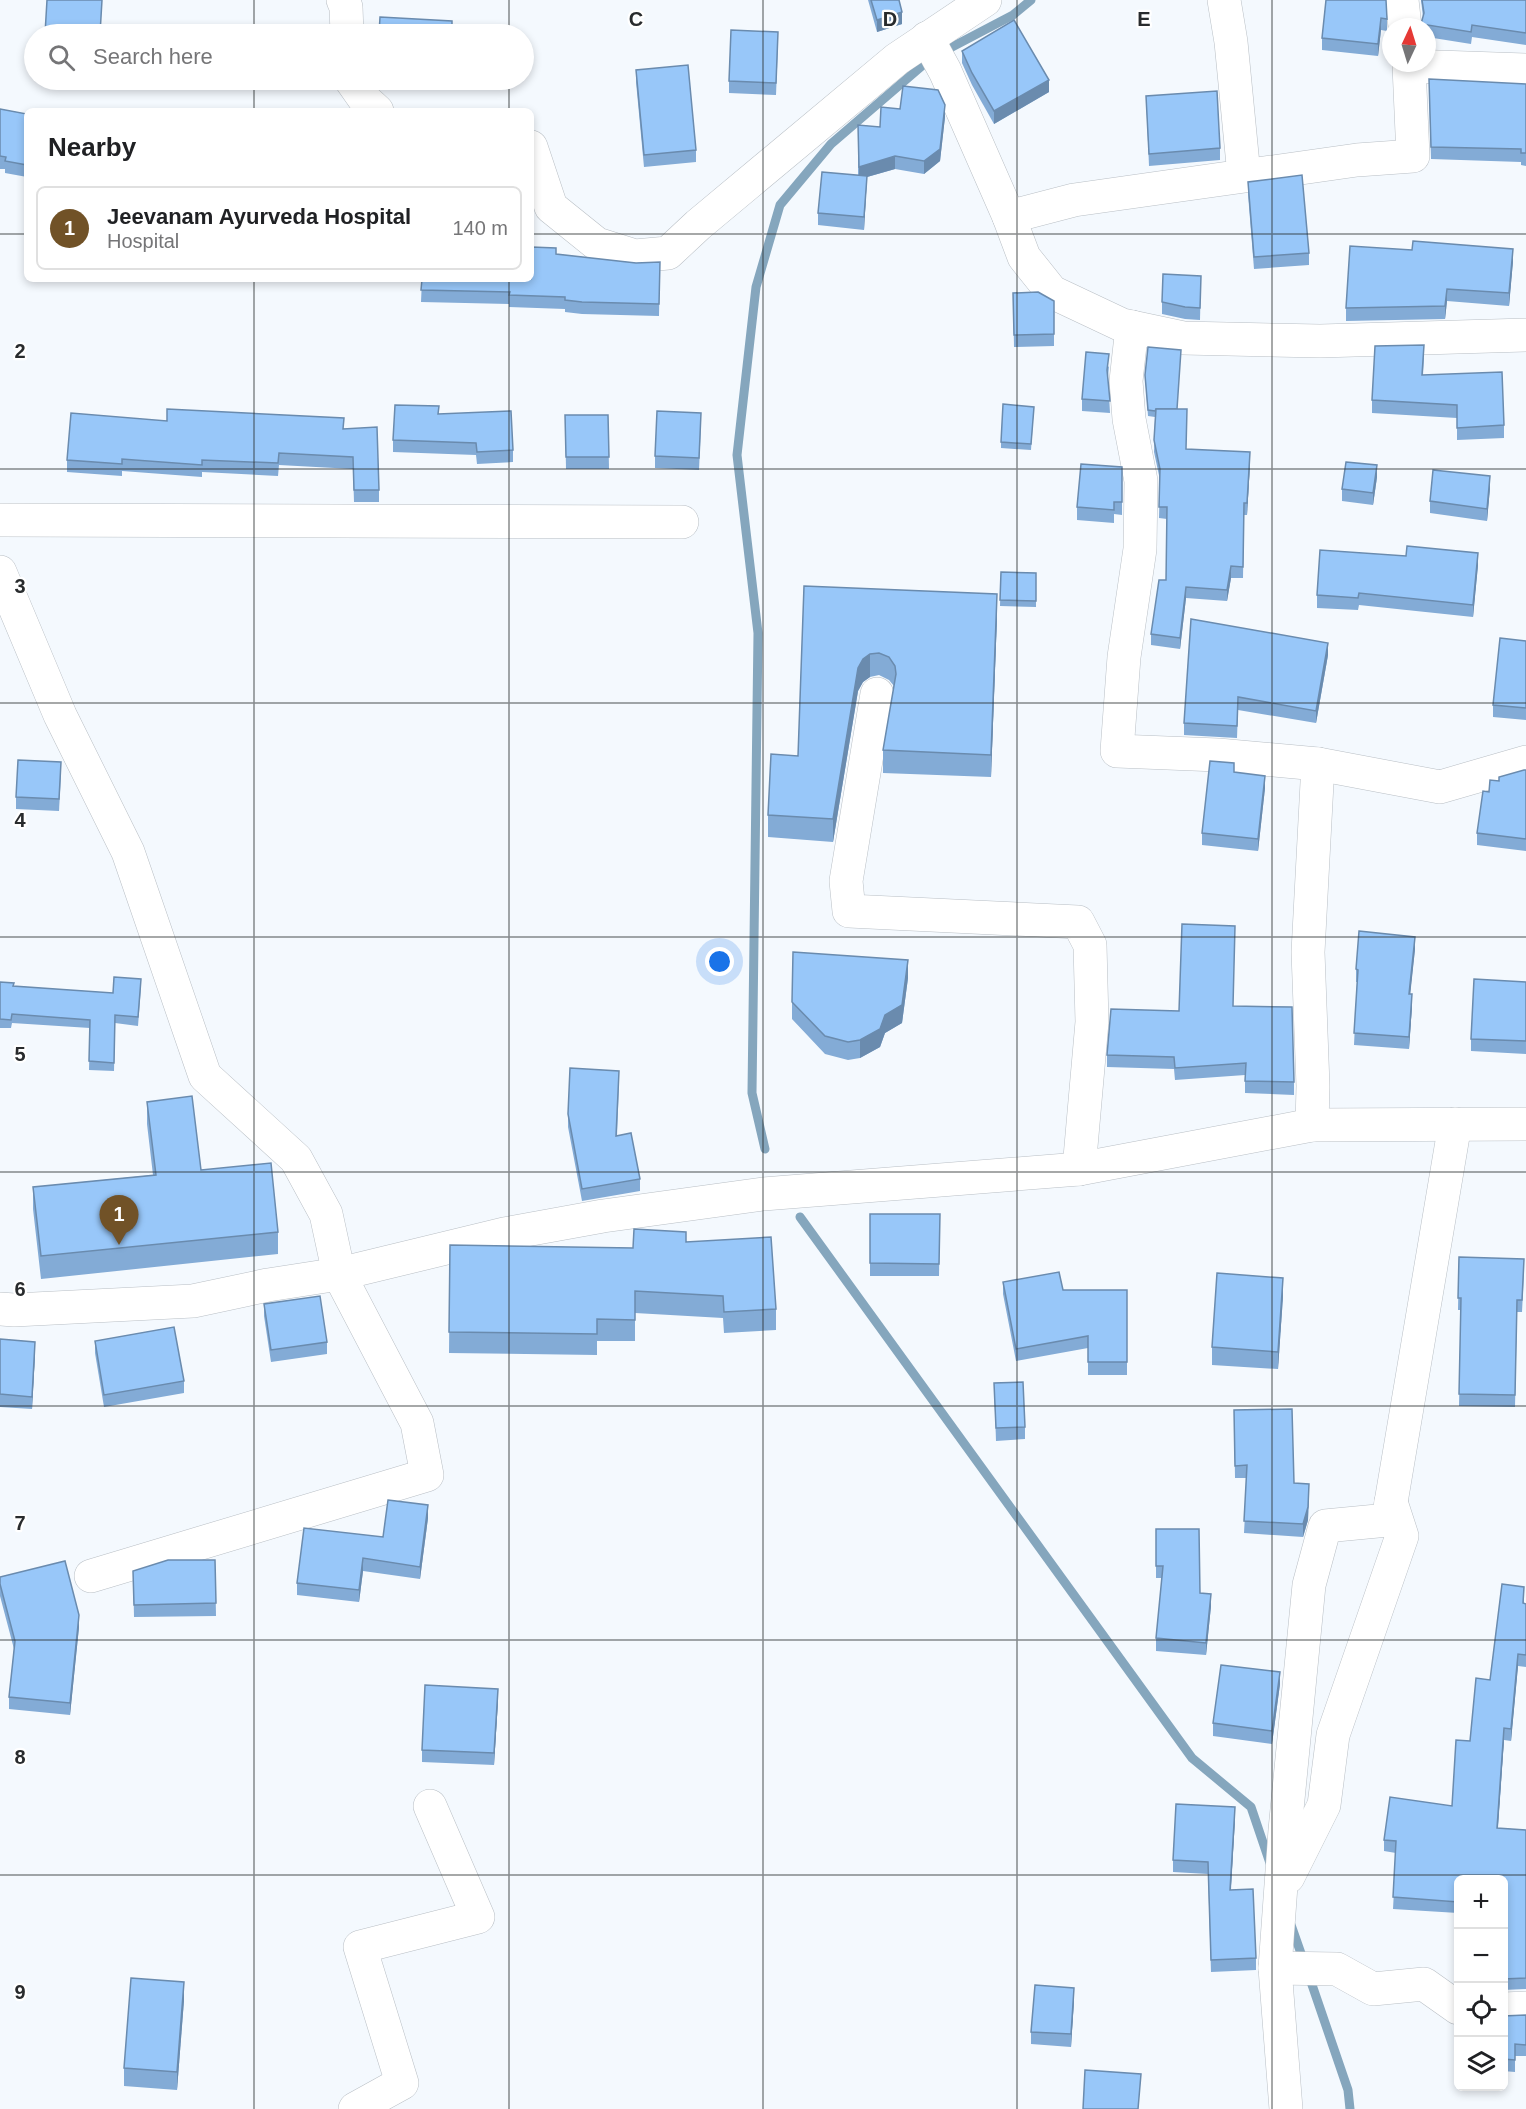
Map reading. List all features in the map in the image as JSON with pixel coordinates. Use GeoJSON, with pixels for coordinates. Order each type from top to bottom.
{"type":"FeatureCollection","features":[{"type":"Feature","properties":{"kind":"street"},"geometry":{"type":"LineString","coordinates":[[343,0],[347,24]]}},
{"type":"Feature","properties":{"kind":"street"},"geometry":{"type":"LineString","coordinates":[[534,156],[551,207],[597,244],[635,256],[668,253],[698,225],[897,59],[935,53],[985,0]]}},
{"type":"Feature","properties":{"kind":"street"},"geometry":{"type":"LineString","coordinates":[[1224,0],[1231,42],[1244,175]]}},
{"type":"Feature","properties":{"kind":"street"},"geometry":{"type":"LineString","coordinates":[[1402,0],[1404,18]]}},
{"type":"Feature","properties":{"kind":"street"},"geometry":{"type":"LineString","coordinates":[[935,53],[1009,217],[1024,257],[1052,292],[1122,325],[1183,338],[1309,341],[1526,335]]}},
{"type":"Feature","properties":{"kind":"street"},"geometry":{"type":"LineString","coordinates":[[1436,65],[1526,70]]}},
{"type":"Feature","properties":{"kind":"street"},"geometry":{"type":"LineString","coordinates":[[1009,217],[1074,200],[1357,160],[1413,156],[1408,72]]}},
{"type":"Feature","properties":{"kind":"street"},"geometry":{"type":"LineString","coordinates":[[358,90],[374,108]]}},
{"type":"Feature","properties":{"kind":"street"},"geometry":{"type":"LineString","coordinates":[[1132,327],[1126,381],[1129,419],[1141,481],[1140,549],[1124,657],[1117,751],[1218,755],[1318,764],[1440,788],[1526,762]]}},
{"type":"Feature","properties":{"kind":"street"},"geometry":{"type":"LineString","coordinates":[[0,520],[682,522]]}},
{"type":"Feature","properties":{"kind":"street"},"geometry":{"type":"LineString","coordinates":[[0,572],[60,715],[128,852],[205,1076],[296,1159],[326,1214],[339,1274],[417,1423],[427,1475],[91,1576]]}},
{"type":"Feature","properties":{"kind":"street"},"geometry":{"type":"LineString","coordinates":[[877,694],[846,881],[849,912],[1078,922],[1090,945],[1092,1022],[1079,1169]]}},
{"type":"Feature","properties":{"kind":"street"},"geometry":{"type":"LineString","coordinates":[[1312,1125],[1313,1086],[1308,952],[1318,764]]}},
{"type":"Feature","properties":{"kind":"street"},"geometry":{"type":"LineString","coordinates":[[1286,2109],[1275,1968],[1309,1585],[1325,1526],[1388,1520],[1455,1124]]}},
{"type":"Feature","properties":{"kind":"street"},"geometry":{"type":"LineString","coordinates":[[0,1309],[193,1301],[267,1285],[339,1274],[504,1234],[603,1216],[740,1197],[1079,1169],[1312,1125],[1526,1124]]}},
{"type":"Feature","properties":{"kind":"street"},"geometry":{"type":"LineString","coordinates":[[1280,1893],[1324,1805],[1333,1735],[1402,1536],[1391,1502]]}},
{"type":"Feature","properties":{"kind":"street"},"geometry":{"type":"LineString","coordinates":[[355,2109],[402,2083],[360,1947],[478,1917],[430,1806]]}},
{"type":"Feature","properties":{"kind":"street"},"geometry":{"type":"LineString","coordinates":[[1275,1968],[1337,1969],[1372,1989],[1424,1984],[1454,2005]]}},
{"type":"Feature","properties":{"kind":"street"},"geometry":{"type":"LineString","coordinates":[[1508,2009],[1526,2008]]}},
{"type":"Feature","properties":{"kind":"building"},"geometry":{"type":"Polygon","coordinates":[[[47,0],[102,0],[101,24],[46,24],[47,0]]]}},
{"type":"Feature","properties":{"kind":"building"},"geometry":{"type":"Polygon","coordinates":[[[871,0],[899,0],[902,12],[877,20],[871,0]]]}},
{"type":"Feature","properties":{"kind":"building"},"geometry":{"type":"Polygon","coordinates":[[[1326,0],[1386,0],[1387,18],[1381,18],[1378,44],[1322,38],[1326,0]]]}},
{"type":"Feature","properties":{"kind":"building"},"geometry":{"type":"Polygon","coordinates":[[[1422,0],[1526,0],[1526,33],[1472,25],[1471,32],[1436,26],[1436,18],[1423,18],[1422,0]]]}},
{"type":"Feature","properties":{"kind":"building"},"geometry":{"type":"Polygon","coordinates":[[[380,17],[452,21],[452,24],[380,24],[380,17]]]}},
{"type":"Feature","properties":{"kind":"building"},"geometry":{"type":"Polygon","coordinates":[[[1014,20],[1049,80],[994,111],[962,51],[1014,20]]]}},
{"type":"Feature","properties":{"kind":"building"},"geometry":{"type":"Polygon","coordinates":[[[731,30],[778,32],[776,83],[729,81],[731,30]]]}},
{"type":"Feature","properties":{"kind":"building"},"geometry":{"type":"Polygon","coordinates":[[[688,65],[696,150],[644,155],[636,70],[688,65]]]}},
{"type":"Feature","properties":{"kind":"building"},"geometry":{"type":"Polygon","coordinates":[[[1429,79],[1526,84],[1526,153],[1521,153],[1521,149],[1431,147],[1429,79]]]}},
{"type":"Feature","properties":{"kind":"building"},"geometry":{"type":"Polygon","coordinates":[[[903,86],[938,90],[945,105],[940,149],[924,161],[895,156],[859,167],[858,125],[880,127],[881,107],[900,109],[903,86]]]}},
{"type":"Feature","properties":{"kind":"building"},"geometry":{"type":"Polygon","coordinates":[[[1217,91],[1220,148],[1149,154],[1146,96],[1217,91]]]}},
{"type":"Feature","properties":{"kind":"building"},"geometry":{"type":"Polygon","coordinates":[[[0,109],[24,113],[24,164],[5,161],[6,157],[0,156],[0,109]]]}},
{"type":"Feature","properties":{"kind":"building"},"geometry":{"type":"Polygon","coordinates":[[[822,172],[867,176],[864,217],[818,213],[822,172]]]}},
{"type":"Feature","properties":{"kind":"building"},"geometry":{"type":"Polygon","coordinates":[[[1302,175],[1309,253],[1254,257],[1248,182],[1302,175]]]}},
{"type":"Feature","properties":{"kind":"building"},"geometry":{"type":"Polygon","coordinates":[[[1413,241],[1513,249],[1509,293],[1447,289],[1445,306],[1346,308],[1350,246],[1412,250],[1413,241]]]}},
{"type":"Feature","properties":{"kind":"building"},"geometry":{"type":"Polygon","coordinates":[[[534,247],[556,248],[556,254],[636,263],[660,262],[659,304],[582,302],[565,300],[565,297],[509,295],[510,292],[421,290],[422,282],[534,282],[534,247]]]}},
{"type":"Feature","properties":{"kind":"building"},"geometry":{"type":"Polygon","coordinates":[[[1163,274],[1201,276],[1200,308],[1162,302],[1163,274]]]}},
{"type":"Feature","properties":{"kind":"building"},"geometry":{"type":"Polygon","coordinates":[[[1038,292],[1054,301],[1054,334],[1014,335],[1013,293],[1038,292]]]}},
{"type":"Feature","properties":{"kind":"building"},"geometry":{"type":"Polygon","coordinates":[[[1424,345],[1422,375],[1502,372],[1504,425],[1457,428],[1457,405],[1372,400],[1375,346],[1424,345]]]}},
{"type":"Feature","properties":{"kind":"building"},"geometry":{"type":"Polygon","coordinates":[[[1148,347],[1181,350],[1177,409],[1148,410],[1145,375],[1148,347]]]}},
{"type":"Feature","properties":{"kind":"building"},"geometry":{"type":"Polygon","coordinates":[[[1086,352],[1109,354],[1107,370],[1110,401],[1082,399],[1086,352]]]}},
{"type":"Feature","properties":{"kind":"building"},"geometry":{"type":"Polygon","coordinates":[[[1003,404],[1034,407],[1031,444],[1001,442],[1003,404]]]}},
{"type":"Feature","properties":{"kind":"building"},"geometry":{"type":"Polygon","coordinates":[[[395,405],[439,406],[438,414],[511,411],[513,450],[477,452],[476,443],[393,440],[395,405]]]}},
{"type":"Feature","properties":{"kind":"building"},"geometry":{"type":"Polygon","coordinates":[[[167,409],[344,418],[343,429],[377,427],[379,490],[354,490],[353,457],[279,453],[278,463],[202,460],[202,465],[122,459],[122,464],[67,460],[71,413],[167,421],[167,409]]]}},
{"type":"Feature","properties":{"kind":"building"},"geometry":{"type":"Polygon","coordinates":[[[1156,409],[1187,409],[1186,449],[1250,452],[1247,503],[1244,503],[1243,567],[1231,566],[1227,590],[1186,587],[1180,638],[1151,634],[1159,580],[1166,580],[1167,507],[1159,507],[1160,469],[1154,440],[1156,409]]]}},
{"type":"Feature","properties":{"kind":"building"},"geometry":{"type":"Polygon","coordinates":[[[657,411],[701,413],[699,458],[655,456],[657,411]]]}},
{"type":"Feature","properties":{"kind":"building"},"geometry":{"type":"Polygon","coordinates":[[[565,415],[608,415],[609,457],[566,457],[565,415]]]}},
{"type":"Feature","properties":{"kind":"building"},"geometry":{"type":"Polygon","coordinates":[[[1346,462],[1377,465],[1373,493],[1342,489],[1346,462]]]}},
{"type":"Feature","properties":{"kind":"building"},"geometry":{"type":"Polygon","coordinates":[[[1081,464],[1122,467],[1122,502],[1114,502],[1114,510],[1077,507],[1081,464]]]}},
{"type":"Feature","properties":{"kind":"building"},"geometry":{"type":"Polygon","coordinates":[[[1433,470],[1490,476],[1487,509],[1430,501],[1433,470]]]}},
{"type":"Feature","properties":{"kind":"building"},"geometry":{"type":"Polygon","coordinates":[[[1407,546],[1478,553],[1473,605],[1359,593],[1358,598],[1317,595],[1320,550],[1406,556],[1407,546]]]}},
{"type":"Feature","properties":{"kind":"building"},"geometry":{"type":"Polygon","coordinates":[[[1001,572],[1036,573],[1036,601],[1000,600],[1001,572]]]}},
{"type":"Feature","properties":{"kind":"building"},"geometry":{"type":"Polygon","coordinates":[[[804,586],[997,594],[991,755],[883,750],[896,674],[895,666],[889,657],[879,653],[870,654],[863,659],[858,668],[833,819],[768,815],[771,754],[798,756],[804,586]]]}},
{"type":"Feature","properties":{"kind":"building"},"geometry":{"type":"Polygon","coordinates":[[[1191,619],[1328,643],[1316,711],[1238,697],[1237,726],[1184,723],[1191,619]]]}},
{"type":"Feature","properties":{"kind":"building"},"geometry":{"type":"Polygon","coordinates":[[[1500,638],[1526,641],[1526,708],[1493,705],[1500,638]]]}},
{"type":"Feature","properties":{"kind":"building"},"geometry":{"type":"Polygon","coordinates":[[[18,760],[61,762],[59,799],[16,797],[18,760]]]}},
{"type":"Feature","properties":{"kind":"building"},"geometry":{"type":"Polygon","coordinates":[[[1210,761],[1234,763],[1234,772],[1265,776],[1258,839],[1202,833],[1210,761]]]}},
{"type":"Feature","properties":{"kind":"building"},"geometry":{"type":"Polygon","coordinates":[[[1526,770],[1526,839],[1477,833],[1483,791],[1489,792],[1490,780],[1499,781],[1499,777],[1526,770]]]}},
{"type":"Feature","properties":{"kind":"building"},"geometry":{"type":"Polygon","coordinates":[[[1182,924],[1235,926],[1233,1006],[1292,1007],[1294,1082],[1245,1081],[1246,1063],[1175,1068],[1174,1057],[1107,1055],[1111,1009],[1179,1011],[1182,924]]]}},
{"type":"Feature","properties":{"kind":"building"},"geometry":{"type":"Polygon","coordinates":[[[1359,931],[1415,937],[1409,994],[1412,994],[1409,1037],[1354,1033],[1359,931]]]}},
{"type":"Feature","properties":{"kind":"building"},"geometry":{"type":"Polygon","coordinates":[[[793,952],[908,960],[902,1005],[885,1015],[880,1029],[860,1040],[848,1042],[825,1036],[792,1002],[793,952]]]}},
{"type":"Feature","properties":{"kind":"building"},"geometry":{"type":"Polygon","coordinates":[[[114,977],[141,979],[138,1017],[115,1015],[114,1063],[89,1061],[90,1020],[12,1014],[11,1020],[0,1019],[0,982],[14,983],[13,986],[113,993],[114,977]]]}},
{"type":"Feature","properties":{"kind":"building"},"geometry":{"type":"Polygon","coordinates":[[[1474,979],[1526,982],[1526,1041],[1471,1039],[1474,979]]]}},
{"type":"Feature","properties":{"kind":"building"},"geometry":{"type":"Polygon","coordinates":[[[570,1068],[619,1071],[616,1136],[631,1133],[640,1179],[582,1189],[568,1114],[570,1068]]]}},
{"type":"Feature","properties":{"kind":"building"},"geometry":{"type":"Polygon","coordinates":[[[192,1096],[201,1170],[271,1163],[278,1232],[41,1256],[33,1187],[156,1175],[147,1102],[192,1096]]]}},
{"type":"Feature","properties":{"kind":"building"},"geometry":{"type":"Polygon","coordinates":[[[870,1214],[940,1214],[939,1264],[870,1263],[870,1214]]]}},
{"type":"Feature","properties":{"kind":"building"},"geometry":{"type":"Polygon","coordinates":[[[634,1229],[686,1232],[686,1242],[771,1237],[776,1309],[724,1312],[723,1296],[635,1291],[635,1320],[597,1319],[597,1334],[449,1332],[450,1245],[633,1248],[634,1229]]]}},
{"type":"Feature","properties":{"kind":"building"},"geometry":{"type":"Polygon","coordinates":[[[1459,1257],[1524,1259],[1522,1300],[1517,1300],[1515,1395],[1459,1394],[1461,1298],[1458,1298],[1459,1257]]]}},
{"type":"Feature","properties":{"kind":"building"},"geometry":{"type":"Polygon","coordinates":[[[1059,1272],[1063,1290],[1127,1290],[1127,1362],[1088,1362],[1088,1336],[1016,1349],[1003,1282],[1059,1272]]]}},
{"type":"Feature","properties":{"kind":"building"},"geometry":{"type":"Polygon","coordinates":[[[1217,1273],[1283,1278],[1278,1352],[1212,1347],[1217,1273]]]}},
{"type":"Feature","properties":{"kind":"building"},"geometry":{"type":"Polygon","coordinates":[[[320,1296],[327,1342],[271,1350],[264,1304],[320,1296]]]}},
{"type":"Feature","properties":{"kind":"building"},"geometry":{"type":"Polygon","coordinates":[[[174,1327],[184,1381],[104,1395],[95,1341],[174,1327]]]}},
{"type":"Feature","properties":{"kind":"building"},"geometry":{"type":"Polygon","coordinates":[[[0,1339],[35,1342],[32,1397],[0,1394],[0,1339]]]}},
{"type":"Feature","properties":{"kind":"building"},"geometry":{"type":"Polygon","coordinates":[[[1023,1382],[1025,1427],[996,1428],[994,1383],[1023,1382]]]}},
{"type":"Feature","properties":{"kind":"building"},"geometry":{"type":"Polygon","coordinates":[[[1292,1409],[1294,1483],[1309,1484],[1308,1507],[1303,1524],[1244,1521],[1247,1465],[1235,1466],[1234,1410],[1292,1409]]]}},
{"type":"Feature","properties":{"kind":"building"},"geometry":{"type":"Polygon","coordinates":[[[388,1500],[428,1505],[420,1567],[363,1558],[359,1590],[297,1583],[304,1528],[383,1537],[388,1500]]]}},
{"type":"Feature","properties":{"kind":"building"},"geometry":{"type":"Polygon","coordinates":[[[1156,1529],[1199,1529],[1200,1593],[1211,1594],[1206,1643],[1156,1638],[1163,1566],[1156,1566],[1156,1529]]]}},
{"type":"Feature","properties":{"kind":"building"},"geometry":{"type":"Polygon","coordinates":[[[168,1560],[215,1560],[216,1603],[134,1605],[133,1571],[168,1560]]]}},
{"type":"Feature","properties":{"kind":"building"},"geometry":{"type":"Polygon","coordinates":[[[65,1561],[79,1615],[70,1703],[9,1697],[15,1641],[0,1577],[65,1561]]]}},
{"type":"Feature","properties":{"kind":"building"},"geometry":{"type":"Polygon","coordinates":[[[1502,1584],[1524,1587],[1526,1655],[1518,1654],[1511,1729],[1504,1728],[1497,1828],[1526,1830],[1526,1978],[1508,1979],[1508,1875],[1454,1875],[1454,1902],[1393,1897],[1396,1841],[1384,1840],[1390,1797],[1452,1806],[1456,1740],[1470,1741],[1476,1678],[1490,1680],[1502,1584]]]}},
{"type":"Feature","properties":{"kind":"building"},"geometry":{"type":"Polygon","coordinates":[[[1221,1665],[1280,1672],[1272,1731],[1213,1723],[1221,1665]]]}},
{"type":"Feature","properties":{"kind":"building"},"geometry":{"type":"Polygon","coordinates":[[[425,1685],[498,1689],[494,1753],[422,1750],[425,1685]]]}},
{"type":"Feature","properties":{"kind":"building"},"geometry":{"type":"Polygon","coordinates":[[[1176,1804],[1235,1807],[1230,1890],[1253,1889],[1256,1958],[1211,1960],[1208,1862],[1173,1860],[1176,1804]]]}},
{"type":"Feature","properties":{"kind":"building"},"geometry":{"type":"Polygon","coordinates":[[[131,1978],[184,1982],[177,2072],[124,2068],[131,1978]]]}},
{"type":"Feature","properties":{"kind":"building"},"geometry":{"type":"Polygon","coordinates":[[[1035,1985],[1074,1988],[1071,2034],[1031,2032],[1035,1985]]]}},
{"type":"Feature","properties":{"kind":"building"},"geometry":{"type":"Polygon","coordinates":[[[1526,2015],[1526,2045],[1515,2044],[1515,2060],[1508,2059],[1508,2016],[1526,2015]]]}},
{"type":"Feature","properties":{"kind":"building"},"geometry":{"type":"Polygon","coordinates":[[[1085,2070],[1141,2074],[1138,2109],[1083,2109],[1085,2070]]]}},
{"type":"Feature","properties":{"kind":"waterway"},"geometry":{"type":"LineString","coordinates":[[765,1149],[752,1093],[758,633],[737,455],[756,287],[780,205],[831,144],[931,58],[1013,15],[1031,0]]}},
{"type":"Feature","properties":{"kind":"waterway"},"geometry":{"type":"LineString","coordinates":[[800,1217],[1192,1758],[1251,1807],[1270,1863]]}},
{"type":"Feature","properties":{"kind":"waterway"},"geometry":{"type":"LineString","coordinates":[[1290,1922],[1304,1962]]}},
{"type":"Feature","properties":{"kind":"waterway"},"geometry":{"type":"LineString","coordinates":[[1309,1976],[1348,2090],[1350,2109]]}},
{"type":"Feature","properties":{"kind":"place","name":"Jeevanam Ayurveda Hospital"},"geometry":{"type":"Point","coordinates":[119,1245]}}]}
